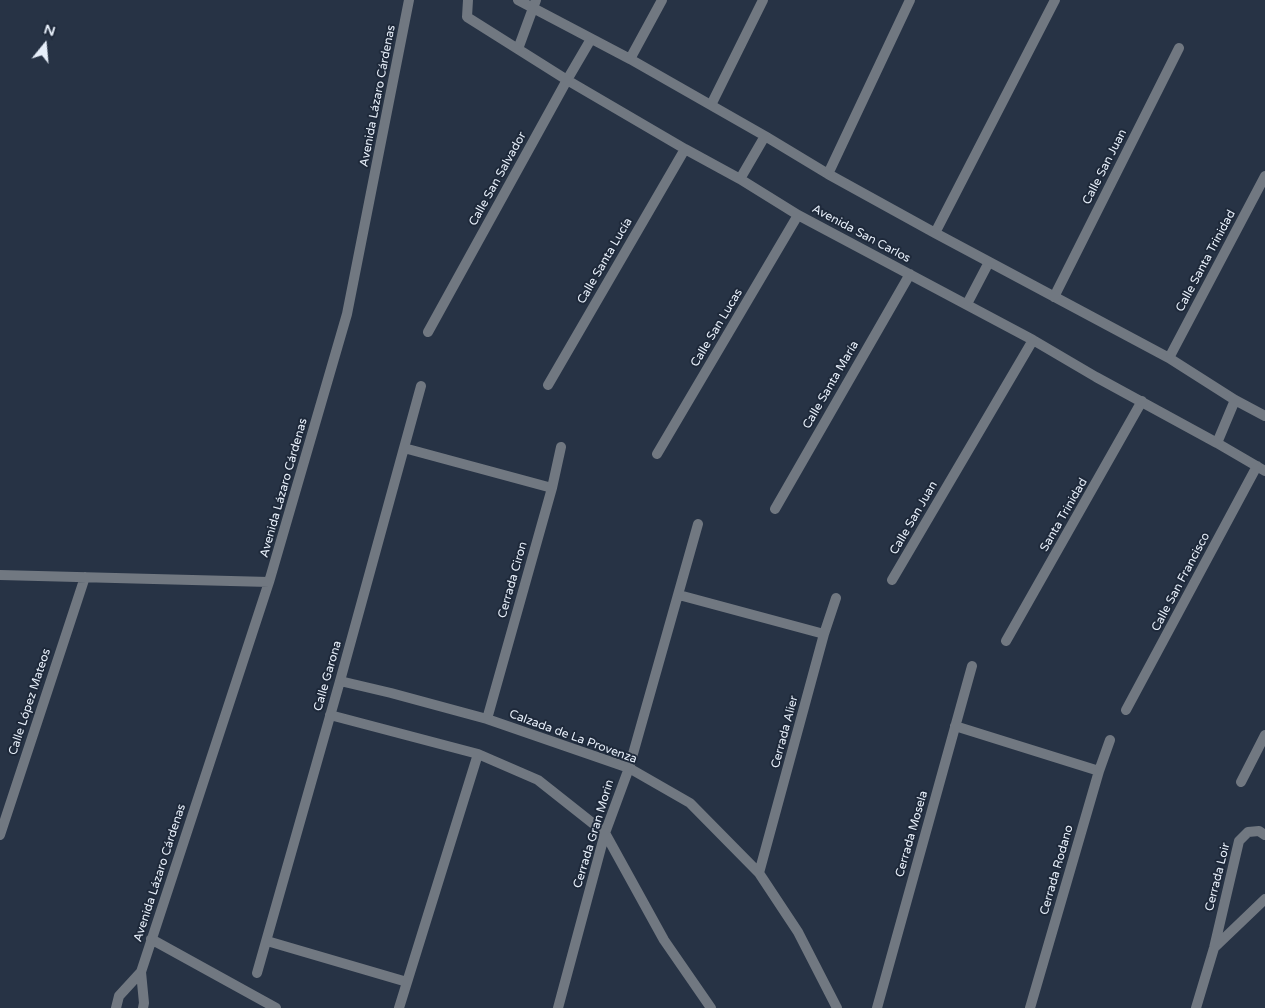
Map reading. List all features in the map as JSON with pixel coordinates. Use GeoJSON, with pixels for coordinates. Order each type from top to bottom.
{"type":"FeatureCollection","features":[{"type":"Feature","properties":{"kind":"street","name":"Avenida Lázaro Cárdenas"},"geometry":{"type":"LineString","coordinates":[[143,1008],[141,972],[269,582],[347,314],[409,0]]}},
{"type":"Feature","properties":{"kind":"street","name":"Avenida San Carlos"},"geometry":{"type":"LineString","coordinates":[[468,0],[467,17],[567,80],[684,149],[740,179],[798,215],[1033,340],[1261,468]]}},
{"type":"Feature","properties":{"kind":"street"},"geometry":{"type":"LineString","coordinates":[[518,0],[535,4],[591,39],[711,105],[828,174],[934,233],[1169,358],[1265,416]]}},
{"type":"Feature","properties":{"kind":"street"},"geometry":{"type":"LineString","coordinates":[[630,59],[662,0]]}},
{"type":"Feature","properties":{"kind":"street"},"geometry":{"type":"LineString","coordinates":[[711,105],[763,0]]}},
{"type":"Feature","properties":{"kind":"street"},"geometry":{"type":"LineString","coordinates":[[828,174],[910,0]]}},
{"type":"Feature","properties":{"kind":"street"},"geometry":{"type":"LineString","coordinates":[[934,233],[1055,0]]}},
{"type":"Feature","properties":{"kind":"street"},"geometry":{"type":"LineString","coordinates":[[518,48],[535,4]]}},
{"type":"Feature","properties":{"kind":"street","name":"Calle San Salvador"},"geometry":{"type":"LineString","coordinates":[[428,332],[591,39]]}},
{"type":"Feature","properties":{"kind":"street","name":"Calle San Juan"},"geometry":{"type":"LineString","coordinates":[[1054,297],[1179,48]]}},
{"type":"Feature","properties":{"kind":"street"},"geometry":{"type":"LineString","coordinates":[[740,179],[765,136]]}},
{"type":"Feature","properties":{"kind":"street","name":"Calle Santa Lucía"},"geometry":{"type":"LineString","coordinates":[[548,385],[684,149]]}},
{"type":"Feature","properties":{"kind":"street","name":"Calle Santa Trinidad"},"geometry":{"type":"LineString","coordinates":[[1169,358],[1265,176]]}},
{"type":"Feature","properties":{"kind":"street","name":"Calle San Lucas"},"geometry":{"type":"LineString","coordinates":[[657,454],[798,215]]}},
{"type":"Feature","properties":{"kind":"street"},"geometry":{"type":"LineString","coordinates":[[967,304],[990,262]]}},
{"type":"Feature","properties":{"kind":"street","name":"Calle Santa María"},"geometry":{"type":"LineString","coordinates":[[775,509],[910,274]]}},
{"type":"Feature","properties":{"kind":"street","name":"Calle San Juan"},"geometry":{"type":"LineString","coordinates":[[892,580],[1033,340]]}},
{"type":"Feature","properties":{"kind":"street","name":"Calle Garona"},"geometry":{"type":"LineString","coordinates":[[257,974],[421,386]]}},
{"type":"Feature","properties":{"kind":"street"},"geometry":{"type":"LineString","coordinates":[[1217,442],[1236,400]]}},
{"type":"Feature","properties":{"kind":"street","name":"Santa Trinidad"},"geometry":{"type":"LineString","coordinates":[[1006,641],[1142,401]]}},
{"type":"Feature","properties":{"kind":"street","name":"Cerrada Ciron"},"geometry":{"type":"LineString","coordinates":[[486,719],[552,488],[561,447]]}},
{"type":"Feature","properties":{"kind":"street"},"geometry":{"type":"LineString","coordinates":[[404,448],[552,488]]}},
{"type":"Feature","properties":{"kind":"street","name":"Calle San Francisco"},"geometry":{"type":"LineString","coordinates":[[1126,710],[1261,468]]}},
{"type":"Feature","properties":{"kind":"street","name":"Cerrada Gran Morin"},"geometry":{"type":"LineString","coordinates":[[558,1008],[605,833],[629,768],[698,524]]}},
{"type":"Feature","properties":{"kind":"street"},"geometry":{"type":"LineString","coordinates":[[0,575],[269,582]]}},
{"type":"Feature","properties":{"kind":"street","name":"Calle López Mateos"},"geometry":{"type":"LineString","coordinates":[[0,835],[85,576]]}},
{"type":"Feature","properties":{"kind":"street"},"geometry":{"type":"LineString","coordinates":[[679,595],[824,634]]}},
{"type":"Feature","properties":{"kind":"street","name":"Cerrada Alier"},"geometry":{"type":"LineString","coordinates":[[759,872],[824,634],[836,598]]}},
{"type":"Feature","properties":{"kind":"street","name":"Cerrada Mosela"},"geometry":{"type":"LineString","coordinates":[[876,1008],[972,666]]}},
{"type":"Feature","properties":{"kind":"street","name":"Calzada de La Provenza"},"geometry":{"type":"LineString","coordinates":[[340,681],[486,719],[629,768],[690,803],[759,872],[798,932],[837,1008]]}},
{"type":"Feature","properties":{"kind":"street"},"geometry":{"type":"LineString","coordinates":[[330,715],[478,754],[538,780],[605,833],[664,940],[711,1008]]}},
{"type":"Feature","properties":{"kind":"street"},"geometry":{"type":"LineString","coordinates":[[955,726],[1099,771]]}},
{"type":"Feature","properties":{"kind":"street"},"geometry":{"type":"LineString","coordinates":[[1241,782],[1265,735]]}},
{"type":"Feature","properties":{"kind":"street","name":"Cerrada Rodano"},"geometry":{"type":"LineString","coordinates":[[1030,1008],[1099,771],[1110,740]]}},
{"type":"Feature","properties":{"kind":"street"},"geometry":{"type":"LineString","coordinates":[[399,1008],[478,754]]}},
{"type":"Feature","properties":{"kind":"street","name":"Cerrada Loir"},"geometry":{"type":"LineString","coordinates":[[1196,1008],[1214,948],[1239,841],[1248,832],[1258,831],[1265,835]]}},
{"type":"Feature","properties":{"kind":"street","name":"Cerrada Loir"},"geometry":{"type":"LineString","coordinates":[[1214,948],[1265,899]]}},
{"type":"Feature","properties":{"kind":"street"},"geometry":{"type":"LineString","coordinates":[[152,939],[276,1008]]}},
{"type":"Feature","properties":{"kind":"street"},"geometry":{"type":"LineString","coordinates":[[266,941],[407,982]]}},
{"type":"Feature","properties":{"kind":"street","name":"Avenida Lázaro Cárdenas"},"geometry":{"type":"LineString","coordinates":[[116,1008],[119,996],[141,972]]}}]}
